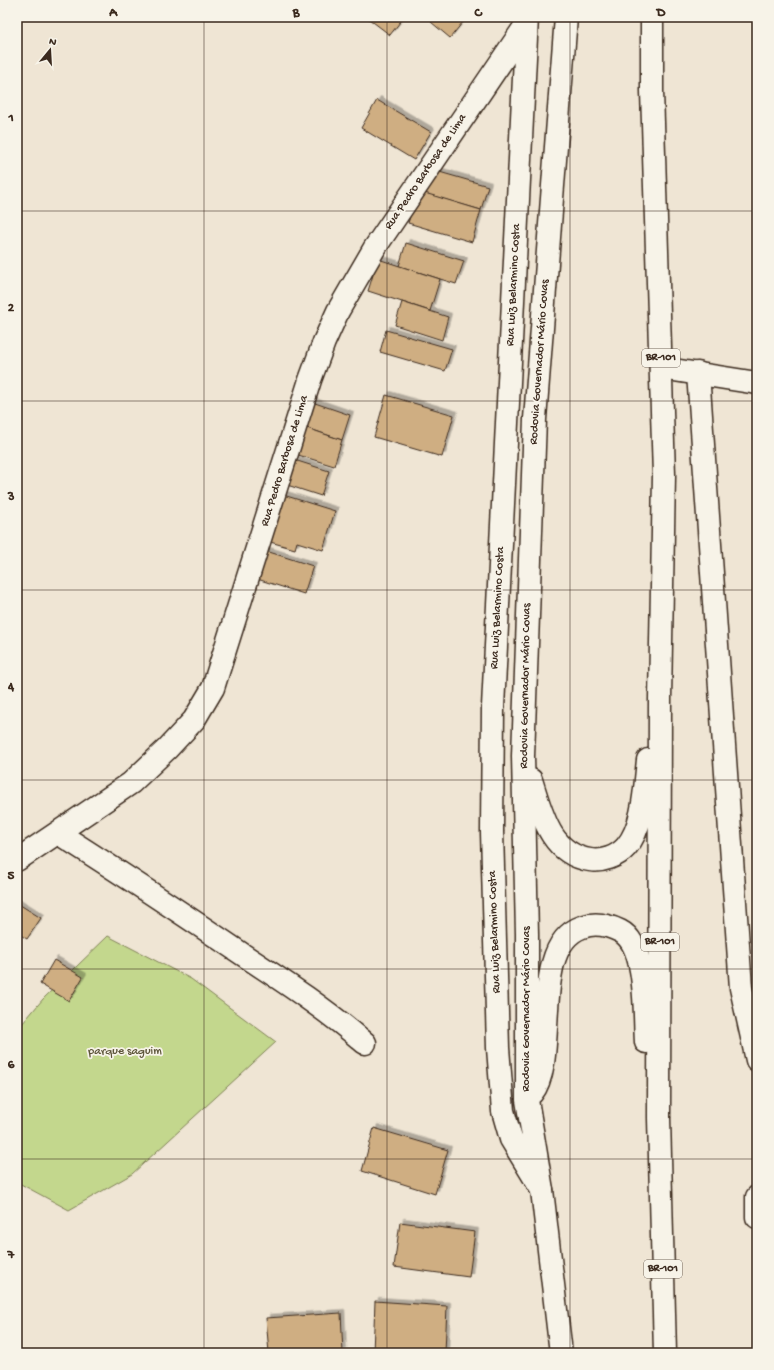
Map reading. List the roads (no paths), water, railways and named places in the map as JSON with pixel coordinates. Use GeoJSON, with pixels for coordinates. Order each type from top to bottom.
{"type":"FeatureCollection","features":[{"type":"Feature","properties":{"kind":"main road","name":"Rodovia Governador Mário Covas"},"geometry":{"type":"LineString","coordinates":[[561,1353],[542,1190],[527,1100],[527,934],[523,756],[535,419],[566,17]]}},
{"type":"Feature","properties":{"kind":"main road","name":"BR-101"},"geometry":{"type":"LineString","coordinates":[[652,17],[652,107],[664,475],[660,699],[660,1118],[665,1353]]}},
{"type":"Feature","properties":{"kind":"main road","name":"Rua Pedro Barbosa de Lima"},"geometry":{"type":"LineString","coordinates":[[17,860],[131,783],[152,764],[194,720],[213,688],[310,380],[324,342],[338,311],[374,249],[526,21]]}},
{"type":"Feature","properties":{"kind":"main road","name":"Rua Luiz Belarmino Costa"},"geometry":{"type":"LineString","coordinates":[[526,21],[493,707],[492,832],[498,1048],[503,1111],[511,1138],[542,1190]]}},
{"type":"Feature","properties":{"kind":"main road"},"geometry":{"type":"LineString","coordinates":[[661,368],[757,383]]}},
{"type":"Feature","properties":{"kind":"main road"},"geometry":{"type":"LineString","coordinates":[[698,373],[741,988],[757,1060]]}},
{"type":"Feature","properties":{"kind":"main road"},"geometry":{"type":"LineString","coordinates":[[523,756],[542,815],[554,838],[562,849],[572,856],[596,861],[612,857],[626,847],[640,817],[652,731],[660,699]]}},
{"type":"Feature","properties":{"kind":"main road"},"geometry":{"type":"LineString","coordinates":[[58,833],[145,888],[272,974],[328,1014],[365,1043]]}},
{"type":"Feature","properties":{"kind":"main road"},"geometry":{"type":"LineString","coordinates":[[527,1100],[538,1087],[543,1064],[546,1008],[555,957],[564,940],[573,930],[588,925],[607,925],[622,932],[631,941],[638,954],[641,973],[646,1042],[660,1118]]}},
{"type":"Feature","properties":{"kind":"main road"},"geometry":{"type":"LineString","coordinates":[[757,1198],[757,1217]]}},
{"type":"Feature","properties":{"kind":"park label","name":"parque saguim"},"geometry":{"type":"Point","coordinates":[125,1052]}}]}
